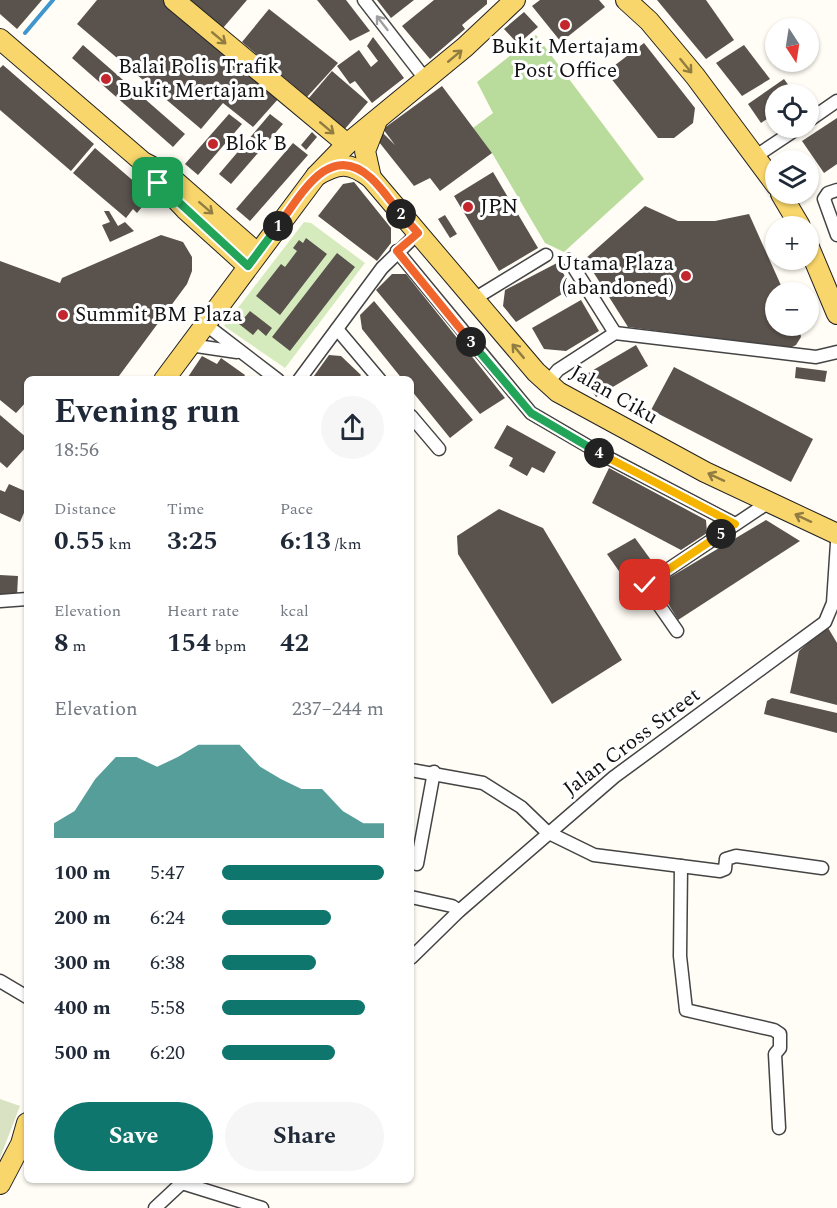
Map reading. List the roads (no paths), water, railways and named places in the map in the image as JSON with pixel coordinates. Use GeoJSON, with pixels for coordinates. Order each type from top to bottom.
{"type":"FeatureCollection","features":[{"type":"Feature","properties":{"kind":"main road"},"geometry":{"type":"LineString","coordinates":[[174,0],[346,144]]}},
{"type":"Feature","properties":{"kind":"main road"},"geometry":{"type":"LineString","coordinates":[[626,0],[649,21],[765,169]]}},
{"type":"Feature","properties":{"kind":"main road"},"geometry":{"type":"LineString","coordinates":[[640,0],[649,21]]}},
{"type":"Feature","properties":{"kind":"main road"},"geometry":{"type":"LineString","coordinates":[[167,376],[316,176],[346,144],[378,121],[426,80],[510,2]]}},
{"type":"Feature","properties":{"kind":"main road"},"geometry":{"type":"LineString","coordinates":[[0,39],[143,162],[158,183],[253,259]]}},
{"type":"Feature","properties":{"kind":"main road"},"geometry":{"type":"LineString","coordinates":[[371,178],[365,152],[366,142],[378,121]]}},
{"type":"Feature","properties":{"kind":"main road"},"geometry":{"type":"LineString","coordinates":[[316,176],[332,166],[346,164],[371,178]]}},
{"type":"Feature","properties":{"kind":"main road","name":"Jalan Ciku"},"geometry":{"type":"LineString","coordinates":[[371,178],[547,383],[569,400],[705,472],[837,534]]}},
{"type":"Feature","properties":{"kind":"main road"},"geometry":{"type":"LineString","coordinates":[[819,268],[835,302]]}},
{"type":"Feature","properties":{"kind":"main road"},"geometry":{"type":"LineString","coordinates":[[0,1184],[24,1134]]}},
{"type":"Feature","properties":{"kind":"street"},"geometry":{"type":"LineString","coordinates":[[364,0],[426,80]]}},
{"type":"Feature","properties":{"kind":"street"},"geometry":{"type":"LineString","coordinates":[[819,113],[837,101]]}},
{"type":"Feature","properties":{"kind":"street"},"geometry":{"type":"LineString","coordinates":[[756,156],[783,138]]}},
{"type":"Feature","properties":{"kind":"street"},"geometry":{"type":"LineString","coordinates":[[837,190],[828,193],[824,199],[837,235]]}},
{"type":"Feature","properties":{"kind":"street"},"geometry":{"type":"LineString","coordinates":[[302,376],[397,251],[418,233]]}},
{"type":"Feature","properties":{"kind":"street"},"geometry":{"type":"LineString","coordinates":[[397,251],[531,413],[603,455],[735,524]]}},
{"type":"Feature","properties":{"kind":"street"},"geometry":{"type":"LineString","coordinates":[[474,299],[546,255]]}},
{"type":"Feature","properties":{"kind":"street"},"geometry":{"type":"LineString","coordinates":[[569,260],[615,333]]}},
{"type":"Feature","properties":{"kind":"street"},"geometry":{"type":"LineString","coordinates":[[205,324],[238,352],[272,376]]}},
{"type":"Feature","properties":{"kind":"street"},"geometry":{"type":"LineString","coordinates":[[337,329],[377,376]]}},
{"type":"Feature","properties":{"kind":"street"},"geometry":{"type":"LineString","coordinates":[[547,383],[558,370],[615,333],[816,357],[837,352]]}},
{"type":"Feature","properties":{"kind":"street"},"geometry":{"type":"LineString","coordinates":[[190,345],[206,345],[238,352]]}},
{"type":"Feature","properties":{"kind":"street"},"geometry":{"type":"LineString","coordinates":[[414,420],[439,449]]}},
{"type":"Feature","properties":{"kind":"street"},"geometry":{"type":"LineString","coordinates":[[677,631],[645,585],[769,502]]}},
{"type":"Feature","properties":{"kind":"street"},"geometry":{"type":"LineString","coordinates":[[837,543],[830,614],[837,626]]}},
{"type":"Feature","properties":{"kind":"street"},"geometry":{"type":"LineString","coordinates":[[0,601],[24,599]]}},
{"type":"Feature","properties":{"kind":"street","name":"Jalan Cross Street"},"geometry":{"type":"LineString","coordinates":[[414,955],[547,832],[614,777],[825,622],[830,614]]}},
{"type":"Feature","properties":{"kind":"street"},"geometry":{"type":"LineString","coordinates":[[414,770],[434,772],[483,783],[521,807],[547,832],[594,855],[720,871],[724,868],[726,859],[736,856],[822,868]]}},
{"type":"Feature","properties":{"kind":"street"},"geometry":{"type":"LineString","coordinates":[[417,864],[434,772]]}},
{"type":"Feature","properties":{"kind":"street"},"geometry":{"type":"LineString","coordinates":[[681,866],[680,956],[686,1010],[774,1030],[780,1034],[780,1048],[775,1054],[779,1128]]}},
{"type":"Feature","properties":{"kind":"street"},"geometry":{"type":"LineString","coordinates":[[414,898],[452,906],[459,911]]}},
{"type":"Feature","properties":{"kind":"street"},"geometry":{"type":"LineString","coordinates":[[0,981],[24,995]]}},
{"type":"Feature","properties":{"kind":"street"},"geometry":{"type":"LineString","coordinates":[[155,1208],[182,1183]]}},
{"type":"Feature","properties":{"kind":"street"},"geometry":{"type":"LineString","coordinates":[[186,1183],[262,1208]]}},
{"type":"Feature","properties":{"kind":"waterway"},"geometry":{"type":"LineString","coordinates":[[25,33],[53,0]]}},
{"type":"Feature","properties":{"kind":"place","name":"Bukit Mertajam Post Office"},"geometry":{"type":"Point","coordinates":[565,25]}},
{"type":"Feature","properties":{"kind":"place","name":"Balai Polis Trafik Bukit Mertajam"},"geometry":{"type":"Point","coordinates":[106,79]}},
{"type":"Feature","properties":{"kind":"place","name":"Blok B"},"geometry":{"type":"Point","coordinates":[213,144]}},
{"type":"Feature","properties":{"kind":"place","name":"JPN"},"geometry":{"type":"Point","coordinates":[468,207]}},
{"type":"Feature","properties":{"kind":"place","name":"Utama Plaza (abandoned)"},"geometry":{"type":"Point","coordinates":[686,276]}},
{"type":"Feature","properties":{"kind":"place","name":"Summit BM Plaza"},"geometry":{"type":"Point","coordinates":[63,315]}}]}
